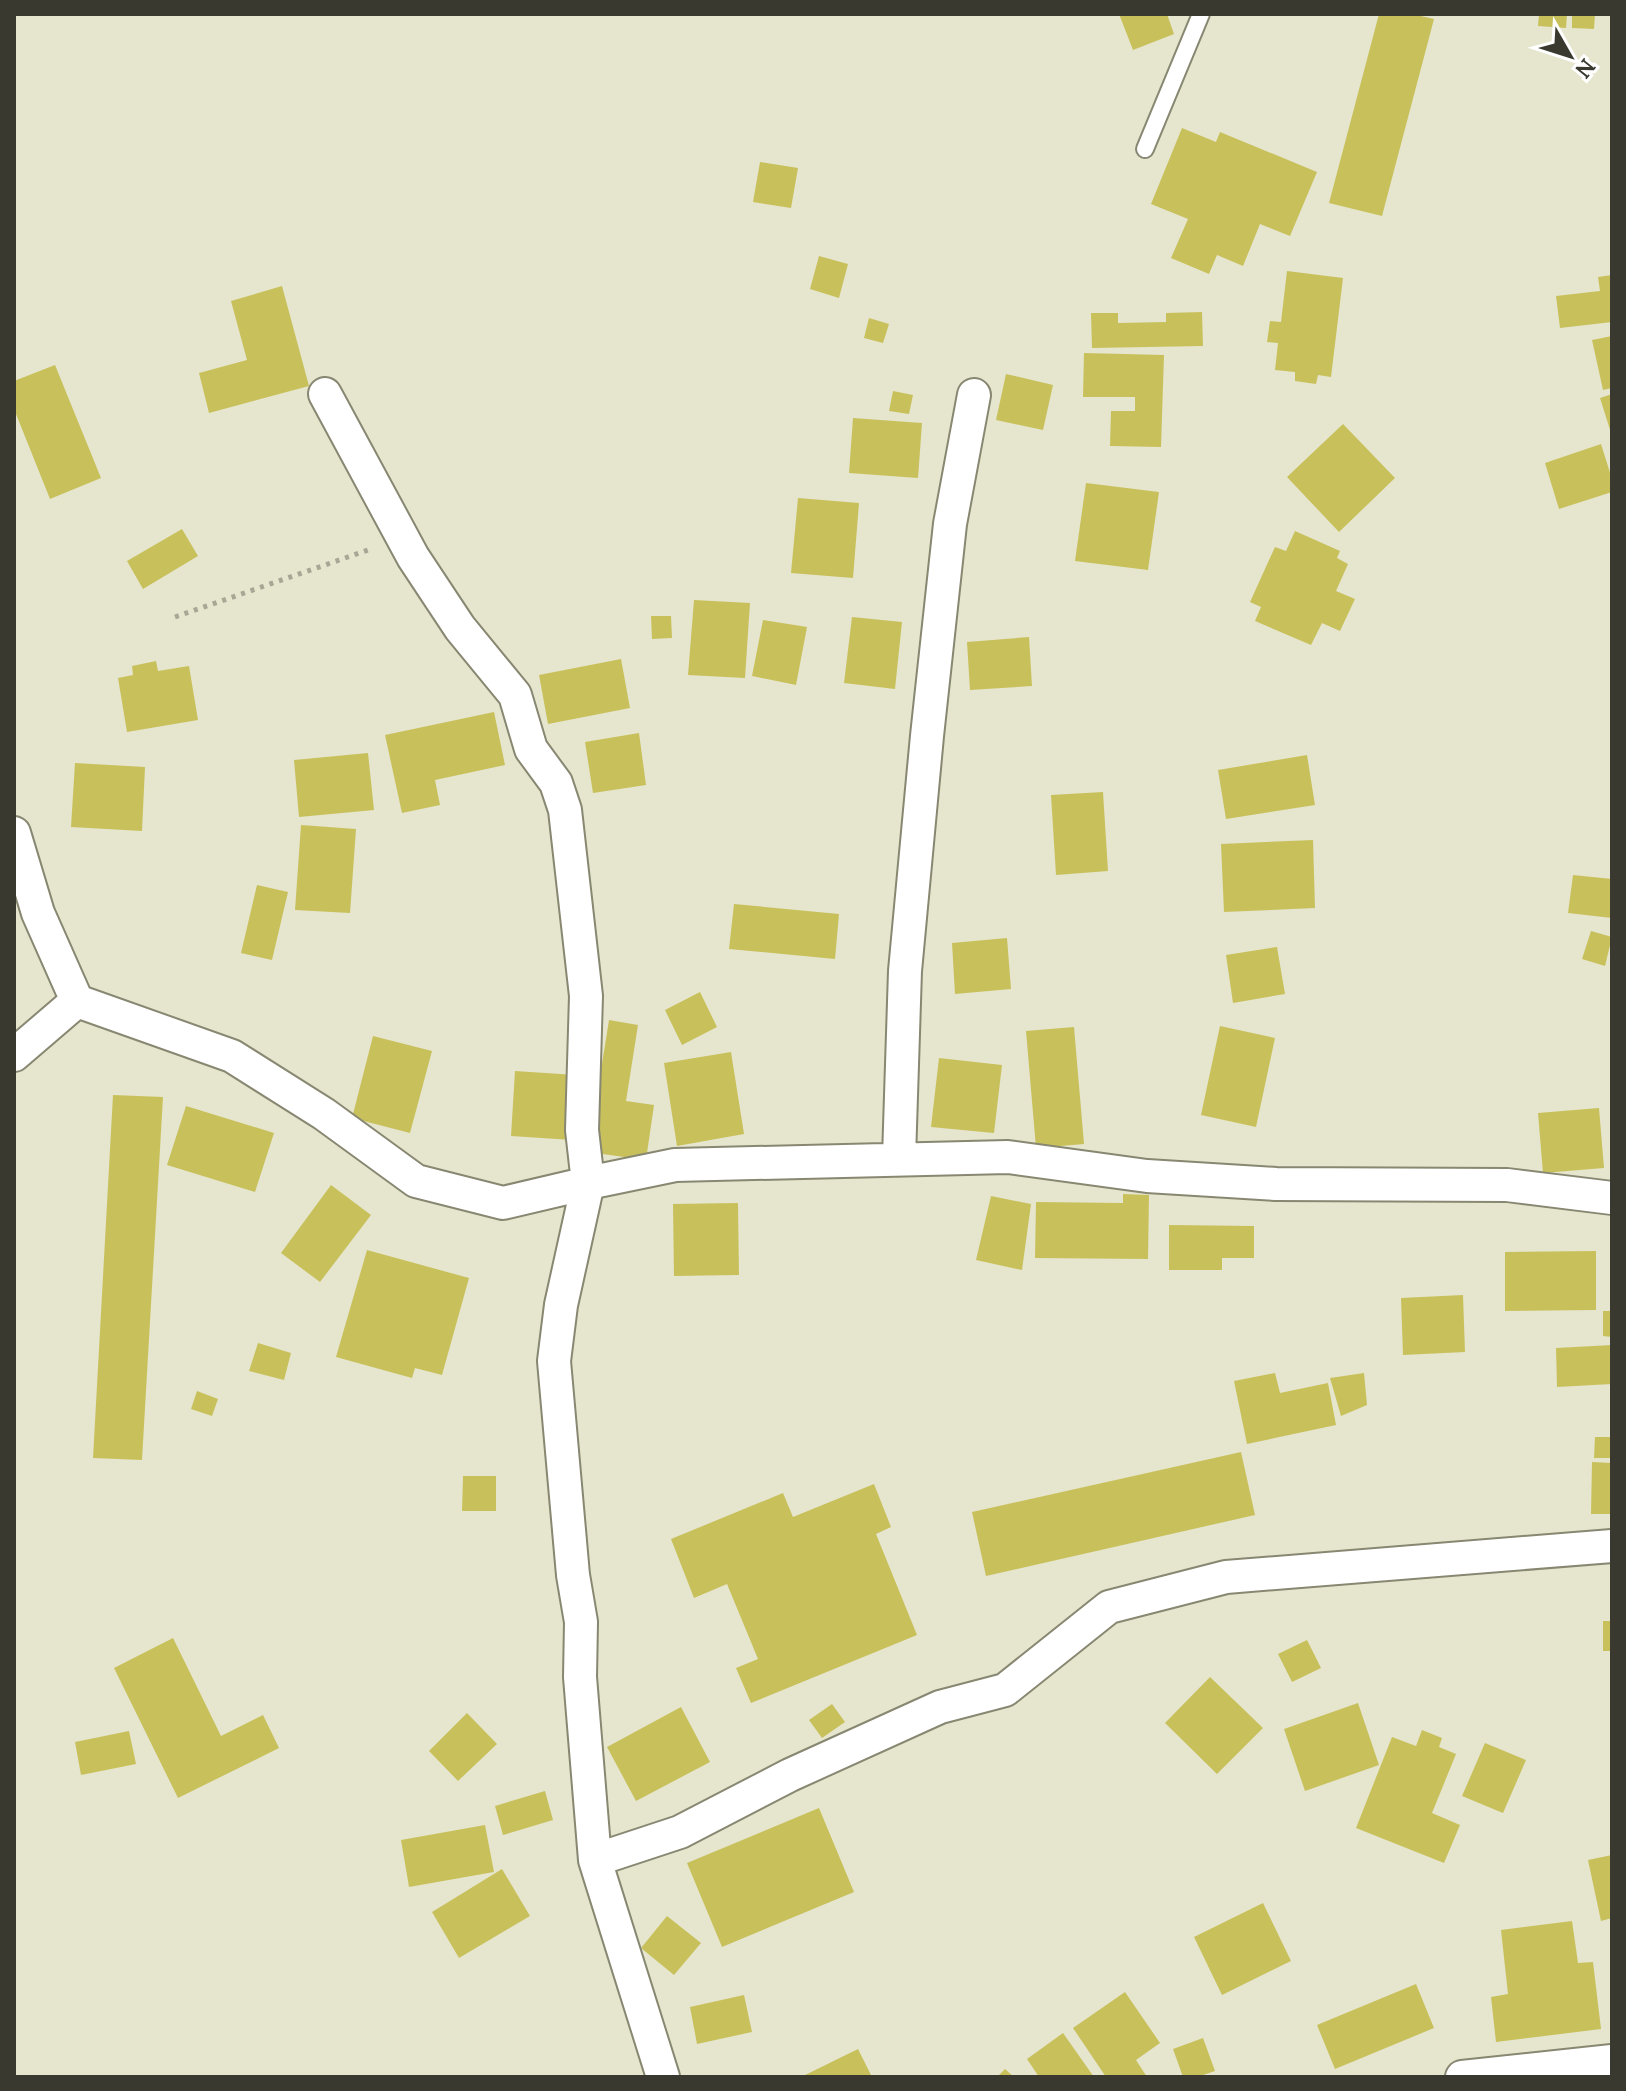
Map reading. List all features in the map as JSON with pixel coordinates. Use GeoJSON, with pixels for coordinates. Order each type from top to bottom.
{"type":"FeatureCollection","features":[{"type":"Feature","properties":{"kind":"street"},"geometry":{"type":"LineString","coordinates":[[325,394],[402,538],[460,628],[515,695],[531,749],[556,783],[565,810],[586,996],[582,1130],[588,1183],[561,1305],[554,1361],[573,1575],[581,1622],[580,1677],[595,1860],[663,2077]]}},
{"type":"Feature","properties":{"kind":"street"},"geometry":{"type":"LineString","coordinates":[[899,1158],[905,971],[927,736],[950,524],[974,395]]}},
{"type":"Feature","properties":{"kind":"street"},"geometry":{"type":"LineString","coordinates":[[14,833],[38,913],[77,1001],[232,1056],[324,1114],[416,1181],[503,1203],[675,1165],[1008,1157],[1162,1177],[1276,1184],[1507,1185],[1612,1198]]}},
{"type":"Feature","properties":{"kind":"street"},"geometry":{"type":"LineString","coordinates":[[14,1055],[77,1001]]}},
{"type":"Feature","properties":{"kind":"street"},"geometry":{"type":"LineString","coordinates":[[595,1860],[680,1832],[790,1775],[940,1707],[1005,1690],[1109,1607],[1226,1577],[1612,1546]]}},
{"type":"Feature","properties":{"kind":"street"},"geometry":{"type":"LineString","coordinates":[[1462,2077],[1612,2061]]}},
{"type":"Feature","properties":{"kind":"lane"},"geometry":{"type":"LineString","coordinates":[[1145,149],[1201,14]]}},
{"type":"Feature","properties":{"kind":"path"},"geometry":{"type":"LineString","coordinates":[[175,617],[402,538]]}},
{"type":"Feature","properties":{"kind":"building"},"geometry":{"type":"Polygon","coordinates":[[[1119,14],[1167,14],[1174,34],[1133,50],[1119,14]]]}},
{"type":"Feature","properties":{"kind":"building"},"geometry":{"type":"Polygon","coordinates":[[[1379,14],[1412,14],[1434,19],[1382,216],[1329,203],[1379,14]]]}},
{"type":"Feature","properties":{"kind":"building"},"geometry":{"type":"Polygon","coordinates":[[[1539,14],[1567,14],[1566,28],[1538,26],[1539,14]]]}},
{"type":"Feature","properties":{"kind":"building"},"geometry":{"type":"Polygon","coordinates":[[[1572,14],[1595,14],[1594,29],[1572,28],[1572,14]]]}},
{"type":"Feature","properties":{"kind":"building"},"geometry":{"type":"Polygon","coordinates":[[[1182,128],[1216,142],[1220,132],[1317,172],[1290,236],[1260,224],[1243,266],[1217,255],[1209,274],[1171,258],[1188,219],[1151,204],[1182,128]]]}},
{"type":"Feature","properties":{"kind":"building"},"geometry":{"type":"Polygon","coordinates":[[[760,162],[798,168],[791,208],[753,202],[760,162]]]}},
{"type":"Feature","properties":{"kind":"building"},"geometry":{"type":"Polygon","coordinates":[[[819,256],[848,264],[839,298],[810,289],[819,256]]]}},
{"type":"Feature","properties":{"kind":"building"},"geometry":{"type":"Polygon","coordinates":[[[1287,271],[1343,278],[1331,377],[1318,375],[1316,384],[1295,381],[1295,372],[1275,370],[1278,343],[1267,342],[1270,321],[1281,322],[1287,271]]]}},
{"type":"Feature","properties":{"kind":"building"},"geometry":{"type":"Polygon","coordinates":[[[1612,275],[1612,322],[1560,328],[1556,296],[1600,291],[1598,277],[1612,275]]]}},
{"type":"Feature","properties":{"kind":"building"},"geometry":{"type":"Polygon","coordinates":[[[282,286],[309,386],[209,413],[199,373],[247,360],[231,301],[282,286]]]}},
{"type":"Feature","properties":{"kind":"building"},"geometry":{"type":"Polygon","coordinates":[[[1202,312],[1203,346],[1092,348],[1091,313],[1118,313],[1118,323],[1166,322],[1166,313],[1202,312]]]}},
{"type":"Feature","properties":{"kind":"building"},"geometry":{"type":"Polygon","coordinates":[[[869,318],[889,324],[883,343],[864,338],[869,318]]]}},
{"type":"Feature","properties":{"kind":"building"},"geometry":{"type":"Polygon","coordinates":[[[1612,336],[1612,388],[1603,390],[1592,340],[1612,336]]]}},
{"type":"Feature","properties":{"kind":"building"},"geometry":{"type":"Polygon","coordinates":[[[1084,353],[1164,355],[1161,447],[1110,446],[1111,411],[1135,411],[1135,397],[1083,397],[1084,353]]]}},
{"type":"Feature","properties":{"kind":"building"},"geometry":{"type":"Polygon","coordinates":[[[55,365],[101,478],[50,499],[14,409],[14,381],[55,365]]]}},
{"type":"Feature","properties":{"kind":"building"},"geometry":{"type":"Polygon","coordinates":[[[1006,374],[1053,385],[1043,430],[996,420],[1006,374]]]}},
{"type":"Feature","properties":{"kind":"building"},"geometry":{"type":"Polygon","coordinates":[[[893,391],[913,395],[909,414],[889,411],[893,391]]]}},
{"type":"Feature","properties":{"kind":"building"},"geometry":{"type":"Polygon","coordinates":[[[1612,394],[1612,433],[1611,433],[1600,398],[1612,394]]]}},
{"type":"Feature","properties":{"kind":"building"},"geometry":{"type":"Polygon","coordinates":[[[853,418],[922,423],[918,478],[849,473],[853,418]]]}},
{"type":"Feature","properties":{"kind":"building"},"geometry":{"type":"Polygon","coordinates":[[[1343,424],[1395,478],[1339,532],[1287,477],[1343,424]]]}},
{"type":"Feature","properties":{"kind":"building"},"geometry":{"type":"Polygon","coordinates":[[[1601,444],[1612,479],[1612,492],[1559,509],[1545,463],[1601,444]]]}},
{"type":"Feature","properties":{"kind":"building"},"geometry":{"type":"Polygon","coordinates":[[[1086,483],[1159,492],[1148,570],[1075,561],[1086,483]]]}},
{"type":"Feature","properties":{"kind":"building"},"geometry":{"type":"Polygon","coordinates":[[[798,498],[859,503],[853,578],[791,573],[798,498]]]}},
{"type":"Feature","properties":{"kind":"building"},"geometry":{"type":"Polygon","coordinates":[[[182,529],[198,556],[143,589],[127,561],[182,529]]]}},
{"type":"Feature","properties":{"kind":"building"},"geometry":{"type":"Polygon","coordinates":[[[1295,531],[1340,551],[1337,558],[1348,564],[1336,591],[1355,599],[1340,631],[1322,623],[1311,645],[1255,621],[1261,607],[1250,602],[1275,547],[1286,551],[1295,531]]]}},
{"type":"Feature","properties":{"kind":"building"},"geometry":{"type":"Polygon","coordinates":[[[694,600],[750,603],[745,678],[688,675],[694,600]]]}},
{"type":"Feature","properties":{"kind":"building"},"geometry":{"type":"Polygon","coordinates":[[[651,616],[671,616],[672,638],[652,639],[651,616]]]}},
{"type":"Feature","properties":{"kind":"building"},"geometry":{"type":"Polygon","coordinates":[[[852,617],[902,622],[895,689],[844,683],[852,617]]]}},
{"type":"Feature","properties":{"kind":"building"},"geometry":{"type":"Polygon","coordinates":[[[763,620],[807,627],[796,685],[752,676],[763,620]]]}},
{"type":"Feature","properties":{"kind":"building"},"geometry":{"type":"Polygon","coordinates":[[[1029,637],[1032,686],[970,690],[967,642],[1029,637]]]}},
{"type":"Feature","properties":{"kind":"building"},"geometry":{"type":"Polygon","coordinates":[[[621,659],[630,708],[548,724],[539,675],[621,659]]]}},
{"type":"Feature","properties":{"kind":"building"},"geometry":{"type":"Polygon","coordinates":[[[156,661],[158,671],[189,666],[198,720],[127,732],[118,678],[133,675],[132,666],[156,661]]]}},
{"type":"Feature","properties":{"kind":"building"},"geometry":{"type":"Polygon","coordinates":[[[494,712],[505,765],[435,780],[440,805],[402,813],[385,735],[494,712]]]}},
{"type":"Feature","properties":{"kind":"building"},"geometry":{"type":"Polygon","coordinates":[[[639,733],[646,785],[593,793],[585,742],[639,733]]]}},
{"type":"Feature","properties":{"kind":"building"},"geometry":{"type":"Polygon","coordinates":[[[368,753],[374,810],[299,817],[294,760],[368,753]]]}},
{"type":"Feature","properties":{"kind":"building"},"geometry":{"type":"Polygon","coordinates":[[[1307,755],[1315,805],[1226,819],[1218,770],[1307,755]]]}},
{"type":"Feature","properties":{"kind":"building"},"geometry":{"type":"Polygon","coordinates":[[[75,763],[145,767],[142,831],[71,827],[75,763]]]}},
{"type":"Feature","properties":{"kind":"building"},"geometry":{"type":"Polygon","coordinates":[[[1103,792],[1108,871],[1056,875],[1051,795],[1103,792]]]}},
{"type":"Feature","properties":{"kind":"building"},"geometry":{"type":"Polygon","coordinates":[[[301,825],[356,829],[350,913],[295,910],[301,825]]]}},
{"type":"Feature","properties":{"kind":"building"},"geometry":{"type":"Polygon","coordinates":[[[1313,840],[1315,908],[1224,912],[1221,844],[1313,840]]]}},
{"type":"Feature","properties":{"kind":"building"},"geometry":{"type":"Polygon","coordinates":[[[1573,875],[1612,879],[1612,918],[1568,913],[1573,875]]]}},
{"type":"Feature","properties":{"kind":"building"},"geometry":{"type":"Polygon","coordinates":[[[257,885],[288,892],[272,960],[241,953],[257,885]]]}},
{"type":"Feature","properties":{"kind":"building"},"geometry":{"type":"Polygon","coordinates":[[[734,904],[839,914],[835,959],[729,949],[734,904]]]}},
{"type":"Feature","properties":{"kind":"building"},"geometry":{"type":"Polygon","coordinates":[[[1591,931],[1612,937],[1605,966],[1582,959],[1591,931]]]}},
{"type":"Feature","properties":{"kind":"building"},"geometry":{"type":"Polygon","coordinates":[[[1007,938],[1011,989],[955,994],[952,943],[1007,938]]]}},
{"type":"Feature","properties":{"kind":"building"},"geometry":{"type":"Polygon","coordinates":[[[1277,947],[1285,994],[1233,1003],[1226,955],[1277,947]]]}},
{"type":"Feature","properties":{"kind":"building"},"geometry":{"type":"Polygon","coordinates":[[[700,992],[717,1027],[682,1045],[665,1010],[700,992]]]}},
{"type":"Feature","properties":{"kind":"building"},"geometry":{"type":"Polygon","coordinates":[[[609,1020],[638,1025],[626,1101],[654,1105],[646,1160],[588,1152],[609,1020]]]}},
{"type":"Feature","properties":{"kind":"building"},"geometry":{"type":"Polygon","coordinates":[[[1220,1026],[1275,1038],[1256,1127],[1201,1115],[1220,1026]]]}},
{"type":"Feature","properties":{"kind":"building"},"geometry":{"type":"Polygon","coordinates":[[[1074,1027],[1084,1144],[1036,1148],[1026,1031],[1074,1027]]]}},
{"type":"Feature","properties":{"kind":"building"},"geometry":{"type":"Polygon","coordinates":[[[373,1036],[432,1051],[410,1133],[352,1118],[373,1036]]]}},
{"type":"Feature","properties":{"kind":"building"},"geometry":{"type":"Polygon","coordinates":[[[731,1052],[744,1134],[677,1146],[664,1063],[731,1052]]]}},
{"type":"Feature","properties":{"kind":"building"},"geometry":{"type":"Polygon","coordinates":[[[939,1058],[1002,1065],[994,1133],[931,1127],[939,1058]]]}},
{"type":"Feature","properties":{"kind":"building"},"geometry":{"type":"Polygon","coordinates":[[[515,1071],[576,1075],[572,1140],[511,1136],[515,1071]]]}},
{"type":"Feature","properties":{"kind":"building"},"geometry":{"type":"Polygon","coordinates":[[[113,1095],[163,1097],[142,1460],[93,1458],[113,1095]]]}},
{"type":"Feature","properties":{"kind":"building"},"geometry":{"type":"Polygon","coordinates":[[[186,1106],[274,1133],[255,1192],[167,1165],[186,1106]]]}},
{"type":"Feature","properties":{"kind":"building"},"geometry":{"type":"Polygon","coordinates":[[[1599,1108],[1604,1168],[1543,1173],[1538,1113],[1599,1108]]]}},
{"type":"Feature","properties":{"kind":"building"},"geometry":{"type":"Polygon","coordinates":[[[331,1185],[371,1215],[320,1282],[281,1253],[331,1185]]]}},
{"type":"Feature","properties":{"kind":"building"},"geometry":{"type":"Polygon","coordinates":[[[1123,1194],[1149,1195],[1148,1259],[1035,1258],[1036,1202],[1123,1203],[1123,1194]]]}},
{"type":"Feature","properties":{"kind":"building"},"geometry":{"type":"Polygon","coordinates":[[[991,1196],[1031,1204],[1022,1270],[976,1260],[991,1196]]]}},
{"type":"Feature","properties":{"kind":"building"},"geometry":{"type":"Polygon","coordinates":[[[738,1203],[739,1275],[674,1276],[673,1204],[738,1203]]]}},
{"type":"Feature","properties":{"kind":"building"},"geometry":{"type":"Polygon","coordinates":[[[1169,1225],[1254,1226],[1254,1258],[1222,1258],[1222,1270],[1169,1270],[1169,1225]]]}},
{"type":"Feature","properties":{"kind":"building"},"geometry":{"type":"Polygon","coordinates":[[[367,1250],[469,1278],[442,1375],[415,1368],[412,1378],[336,1357],[367,1250]]]}},
{"type":"Feature","properties":{"kind":"building"},"geometry":{"type":"Polygon","coordinates":[[[1596,1251],[1596,1310],[1505,1311],[1505,1252],[1596,1251]]]}},
{"type":"Feature","properties":{"kind":"building"},"geometry":{"type":"Polygon","coordinates":[[[1463,1295],[1465,1352],[1403,1355],[1401,1298],[1463,1295]]]}},
{"type":"Feature","properties":{"kind":"building"},"geometry":{"type":"Polygon","coordinates":[[[1603,1311],[1612,1311],[1612,1337],[1603,1336],[1603,1311]]]}},
{"type":"Feature","properties":{"kind":"building"},"geometry":{"type":"Polygon","coordinates":[[[258,1343],[291,1353],[284,1380],[249,1371],[258,1343]]]}},
{"type":"Feature","properties":{"kind":"building"},"geometry":{"type":"Polygon","coordinates":[[[1612,1345],[1612,1384],[1557,1387],[1556,1348],[1612,1345]]]}},
{"type":"Feature","properties":{"kind":"building"},"geometry":{"type":"Polygon","coordinates":[[[1275,1373],[1280,1393],[1328,1383],[1336,1425],[1247,1444],[1234,1381],[1275,1373]]]}},
{"type":"Feature","properties":{"kind":"building"},"geometry":{"type":"Polygon","coordinates":[[[1364,1373],[1367,1405],[1341,1416],[1330,1378],[1364,1373]]]}},
{"type":"Feature","properties":{"kind":"building"},"geometry":{"type":"Polygon","coordinates":[[[197,1391],[218,1399],[212,1416],[191,1409],[197,1391]]]}},
{"type":"Feature","properties":{"kind":"building"},"geometry":{"type":"Polygon","coordinates":[[[1595,1437],[1612,1437],[1612,1458],[1594,1458],[1595,1437]]]}},
{"type":"Feature","properties":{"kind":"building"},"geometry":{"type":"Polygon","coordinates":[[[1241,1452],[1255,1515],[986,1576],[972,1512],[1241,1452]]]}},
{"type":"Feature","properties":{"kind":"building"},"geometry":{"type":"Polygon","coordinates":[[[1592,1462],[1612,1463],[1612,1514],[1591,1514],[1592,1462]]]}},
{"type":"Feature","properties":{"kind":"building"},"geometry":{"type":"Polygon","coordinates":[[[463,1476],[496,1476],[496,1511],[462,1511],[463,1476]]]}},
{"type":"Feature","properties":{"kind":"building"},"geometry":{"type":"Polygon","coordinates":[[[874,1484],[891,1527],[876,1534],[917,1635],[751,1703],[736,1668],[758,1659],[727,1584],[694,1598],[671,1539],[783,1493],[793,1517],[874,1484]]]}},
{"type":"Feature","properties":{"kind":"building"},"geometry":{"type":"Polygon","coordinates":[[[1603,1621],[1612,1621],[1612,1651],[1603,1651],[1603,1621]]]}},
{"type":"Feature","properties":{"kind":"building"},"geometry":{"type":"Polygon","coordinates":[[[173,1638],[221,1736],[263,1715],[279,1748],[178,1798],[114,1668],[173,1638]]]}},
{"type":"Feature","properties":{"kind":"building"},"geometry":{"type":"Polygon","coordinates":[[[1307,1640],[1321,1668],[1292,1682],[1278,1654],[1307,1640]]]}},
{"type":"Feature","properties":{"kind":"building"},"geometry":{"type":"Polygon","coordinates":[[[1210,1677],[1263,1728],[1217,1774],[1165,1723],[1210,1677]]]}},
{"type":"Feature","properties":{"kind":"building"},"geometry":{"type":"Polygon","coordinates":[[[1358,1703],[1379,1765],[1305,1791],[1284,1729],[1358,1703]]]}},
{"type":"Feature","properties":{"kind":"building"},"geometry":{"type":"Polygon","coordinates":[[[832,1704],[845,1722],[822,1738],[809,1720],[832,1704]]]}},
{"type":"Feature","properties":{"kind":"building"},"geometry":{"type":"Polygon","coordinates":[[[681,1707],[710,1762],[636,1801],[607,1747],[681,1707]]]}},
{"type":"Feature","properties":{"kind":"building"},"geometry":{"type":"Polygon","coordinates":[[[467,1713],[497,1744],[458,1781],[429,1751],[467,1713]]]}},
{"type":"Feature","properties":{"kind":"building"},"geometry":{"type":"Polygon","coordinates":[[[1422,1730],[1442,1738],[1439,1747],[1456,1754],[1432,1813],[1460,1825],[1444,1863],[1356,1828],[1392,1737],[1416,1746],[1422,1730]]]}},
{"type":"Feature","properties":{"kind":"building"},"geometry":{"type":"Polygon","coordinates":[[[129,1731],[136,1764],[81,1775],[75,1742],[129,1731]]]}},
{"type":"Feature","properties":{"kind":"building"},"geometry":{"type":"Polygon","coordinates":[[[1485,1743],[1526,1760],[1503,1813],[1462,1796],[1485,1743]]]}},
{"type":"Feature","properties":{"kind":"building"},"geometry":{"type":"Polygon","coordinates":[[[545,1791],[553,1820],[503,1835],[495,1806],[545,1791]]]}},
{"type":"Feature","properties":{"kind":"building"},"geometry":{"type":"Polygon","coordinates":[[[819,1808],[854,1892],[722,1947],[687,1863],[819,1808]]]}},
{"type":"Feature","properties":{"kind":"building"},"geometry":{"type":"Polygon","coordinates":[[[485,1825],[494,1872],[409,1887],[401,1840],[485,1825]]]}},
{"type":"Feature","properties":{"kind":"building"},"geometry":{"type":"Polygon","coordinates":[[[1612,1855],[1612,1918],[1601,1921],[1588,1860],[1612,1855]]]}},
{"type":"Feature","properties":{"kind":"building"},"geometry":{"type":"Polygon","coordinates":[[[502,1869],[530,1916],[459,1958],[432,1912],[502,1869]]]}},
{"type":"Feature","properties":{"kind":"building"},"geometry":{"type":"Polygon","coordinates":[[[1263,1903],[1291,1961],[1222,1995],[1194,1937],[1263,1903]]]}},
{"type":"Feature","properties":{"kind":"building"},"geometry":{"type":"Polygon","coordinates":[[[667,1916],[701,1943],[674,1975],[641,1948],[667,1916]]]}},
{"type":"Feature","properties":{"kind":"building"},"geometry":{"type":"Polygon","coordinates":[[[1572,1921],[1578,1963],[1593,1962],[1601,2029],[1496,2042],[1491,1997],[1508,1994],[1501,1930],[1572,1921]]]}},
{"type":"Feature","properties":{"kind":"building"},"geometry":{"type":"Polygon","coordinates":[[[1416,1984],[1434,2028],[1335,2069],[1317,2025],[1416,1984]]]}},
{"type":"Feature","properties":{"kind":"building"},"geometry":{"type":"Polygon","coordinates":[[[1125,1992],[1160,2043],[1136,2060],[1147,2077],[1106,2077],[1073,2028],[1125,1992]]]}},
{"type":"Feature","properties":{"kind":"building"},"geometry":{"type":"Polygon","coordinates":[[[744,1995],[752,2032],[697,2044],[690,2007],[744,1995]]]}},
{"type":"Feature","properties":{"kind":"building"},"geometry":{"type":"Polygon","coordinates":[[[1063,2033],[1094,2077],[1039,2077],[1027,2059],[1063,2033]]]}},
{"type":"Feature","properties":{"kind":"building"},"geometry":{"type":"Polygon","coordinates":[[[1203,2038],[1215,2071],[1197,2077],[1183,2077],[1173,2049],[1203,2038]]]}},
{"type":"Feature","properties":{"kind":"building"},"geometry":{"type":"Polygon","coordinates":[[[858,2049],[872,2077],[801,2077],[858,2049]]]}},
{"type":"Feature","properties":{"kind":"building"},"geometry":{"type":"Polygon","coordinates":[[[1005,2069],[1014,2077],[997,2077],[1005,2069]]]}}]}
